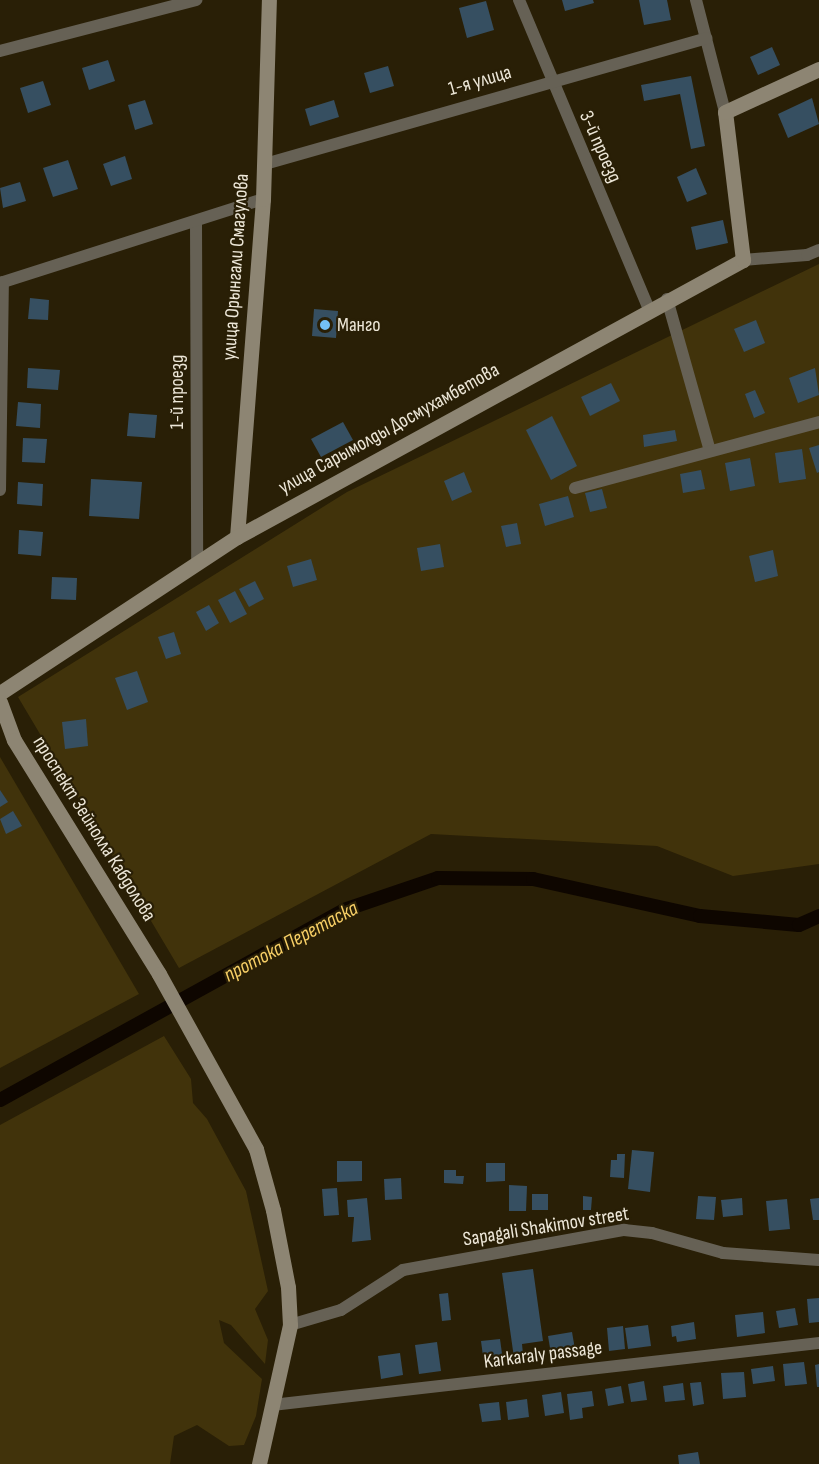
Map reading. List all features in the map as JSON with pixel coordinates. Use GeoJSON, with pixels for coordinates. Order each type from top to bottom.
{"type":"FeatureCollection","features":[{"type":"Feature","properties":{"kind":"main road","name":"улица Орынгали Смагулова"},"geometry":{"type":"LineString","coordinates":[[237,537],[263,200],[268,0]]}},
{"type":"Feature","properties":{"kind":"main road"},"geometry":{"type":"LineString","coordinates":[[743,260],[725,112],[819,69]]}},
{"type":"Feature","properties":{"kind":"main road","name":"улица Сарымолды Досмухамбетова"},"geometry":{"type":"LineString","coordinates":[[0,693],[237,537],[667,299],[743,260]]}},
{"type":"Feature","properties":{"kind":"main road","name":"проспект Зейнолла Кабдолова"},"geometry":{"type":"LineString","coordinates":[[0,702],[14,740],[159,974],[217,1074],[256,1149],[273,1210],[288,1287],[290,1325]]}},
{"type":"Feature","properties":{"kind":"main road"},"geometry":{"type":"LineString","coordinates":[[259,1464],[290,1325]]}},
{"type":"Feature","properties":{"kind":"street"},"geometry":{"type":"LineString","coordinates":[[0,51],[196,0]]}},
{"type":"Feature","properties":{"kind":"street","name":"3-й проезд"},"geometry":{"type":"LineString","coordinates":[[519,0],[550,81],[649,309]]}},
{"type":"Feature","properties":{"kind":"street"},"geometry":{"type":"LineString","coordinates":[[708,0],[698,6],[725,112]]}},
{"type":"Feature","properties":{"kind":"street","name":"1-я улица"},"geometry":{"type":"LineString","coordinates":[[265,164],[706,38]]}},
{"type":"Feature","properties":{"kind":"street"},"geometry":{"type":"LineString","coordinates":[[0,490],[1,283],[263,200]]}},
{"type":"Feature","properties":{"kind":"street","name":"1-й проезд"},"geometry":{"type":"LineString","coordinates":[[196,221],[197,563]]}},
{"type":"Feature","properties":{"kind":"street","name":"улица Сарымолды Досмухамбетова"},"geometry":{"type":"LineString","coordinates":[[743,260],[807,255],[819,250]]}},
{"type":"Feature","properties":{"kind":"street"},"geometry":{"type":"LineString","coordinates":[[667,299],[710,452]]}},
{"type":"Feature","properties":{"kind":"street"},"geometry":{"type":"LineString","coordinates":[[575,488],[819,422]]}},
{"type":"Feature","properties":{"kind":"street","name":"Sapagali Shakimov street"},"geometry":{"type":"LineString","coordinates":[[290,1325],[341,1310],[403,1270],[624,1230],[652,1233],[723,1253],[819,1260]]}},
{"type":"Feature","properties":{"kind":"street","name":"Karkaraly passage"},"geometry":{"type":"LineString","coordinates":[[272,1405],[819,1343]]}},
{"type":"Feature","properties":{"kind":"shaded area"},"geometry":{"type":"Polygon","coordinates":[[[819,264],[819,864],[733,876],[657,846],[431,834],[179,968],[18,697],[347,492],[819,264]]]}},
{"type":"Feature","properties":{"kind":"shaded area"},"geometry":{"type":"Polygon","coordinates":[[[0,757],[139,994],[0,1068],[0,757]]]}},
{"type":"Feature","properties":{"kind":"shaded area"},"geometry":{"type":"Polygon","coordinates":[[[164,1036],[191,1079],[193,1103],[207,1119],[246,1191],[268,1291],[255,1309],[268,1340],[265,1364],[231,1325],[219,1320],[224,1343],[262,1379],[256,1416],[244,1445],[229,1446],[197,1425],[174,1436],[170,1464],[0,1464],[0,1125],[164,1036]]]}},
{"type":"Feature","properties":{"kind":"building"},"geometry":{"type":"Polygon","coordinates":[[[562,0],[593,0],[594,3],[565,11],[562,0]]]}},
{"type":"Feature","properties":{"kind":"building"},"geometry":{"type":"Polygon","coordinates":[[[639,0],[667,0],[671,20],[644,25],[639,0]]]}},
{"type":"Feature","properties":{"kind":"building"},"geometry":{"type":"Polygon","coordinates":[[[486,1],[494,30],[467,38],[459,8],[486,1]]]}},
{"type":"Feature","properties":{"kind":"building"},"geometry":{"type":"Polygon","coordinates":[[[772,47],[780,65],[758,75],[750,57],[772,47]]]}},
{"type":"Feature","properties":{"kind":"building"},"geometry":{"type":"Polygon","coordinates":[[[108,60],[115,81],[89,90],[82,68],[108,60]]]}},
{"type":"Feature","properties":{"kind":"building"},"geometry":{"type":"Polygon","coordinates":[[[388,66],[394,86],[370,93],[364,73],[388,66]]]}},
{"type":"Feature","properties":{"kind":"building"},"geometry":{"type":"Polygon","coordinates":[[[691,76],[705,146],[691,149],[680,94],[644,101],[641,85],[691,76]]]}},
{"type":"Feature","properties":{"kind":"building"},"geometry":{"type":"Polygon","coordinates":[[[43,81],[51,105],[28,113],[20,88],[43,81]]]}},
{"type":"Feature","properties":{"kind":"building"},"geometry":{"type":"Polygon","coordinates":[[[812,98],[819,124],[788,138],[778,114],[812,98]]]}},
{"type":"Feature","properties":{"kind":"building"},"geometry":{"type":"Polygon","coordinates":[[[145,100],[153,124],[135,130],[128,105],[145,100]]]}},
{"type":"Feature","properties":{"kind":"building"},"geometry":{"type":"Polygon","coordinates":[[[334,100],[339,117],[310,126],[305,109],[334,100]]]}},
{"type":"Feature","properties":{"kind":"building"},"geometry":{"type":"Polygon","coordinates":[[[125,156],[132,179],[111,186],[103,164],[125,156]]]}},
{"type":"Feature","properties":{"kind":"building"},"geometry":{"type":"Polygon","coordinates":[[[68,160],[78,189],[53,197],[43,168],[68,160]]]}},
{"type":"Feature","properties":{"kind":"building"},"geometry":{"type":"Polygon","coordinates":[[[696,168],[707,194],[687,202],[677,177],[696,168]]]}},
{"type":"Feature","properties":{"kind":"building"},"geometry":{"type":"Polygon","coordinates":[[[20,182],[26,201],[3,208],[0,188],[20,182]]]}},
{"type":"Feature","properties":{"kind":"building"},"geometry":{"type":"Polygon","coordinates":[[[723,220],[728,243],[696,250],[691,227],[723,220]]]}},
{"type":"Feature","properties":{"kind":"building"},"geometry":{"type":"Polygon","coordinates":[[[30,298],[49,300],[48,320],[28,319],[30,298]]]}},
{"type":"Feature","properties":{"kind":"building"},"geometry":{"type":"Polygon","coordinates":[[[314,309],[338,311],[336,338],[312,336],[314,309]]]}},
{"type":"Feature","properties":{"kind":"building"},"geometry":{"type":"Polygon","coordinates":[[[756,320],[765,343],[744,352],[734,329],[756,320]]]}},
{"type":"Feature","properties":{"kind":"building"},"geometry":{"type":"Polygon","coordinates":[[[28,368],[60,370],[58,390],[27,388],[28,368]]]}},
{"type":"Feature","properties":{"kind":"building"},"geometry":{"type":"Polygon","coordinates":[[[815,368],[819,395],[798,403],[789,378],[815,368]]]}},
{"type":"Feature","properties":{"kind":"building"},"geometry":{"type":"Polygon","coordinates":[[[611,383],[620,401],[590,416],[581,397],[611,383]]]}},
{"type":"Feature","properties":{"kind":"building"},"geometry":{"type":"Polygon","coordinates":[[[755,390],[765,413],[754,418],[745,394],[755,390]]]}},
{"type":"Feature","properties":{"kind":"building"},"geometry":{"type":"Polygon","coordinates":[[[18,402],[41,404],[40,428],[16,426],[18,402]]]}},
{"type":"Feature","properties":{"kind":"building"},"geometry":{"type":"Polygon","coordinates":[[[129,413],[157,415],[155,438],[127,436],[129,413]]]}},
{"type":"Feature","properties":{"kind":"building"},"geometry":{"type":"Polygon","coordinates":[[[552,416],[577,466],[551,480],[526,430],[552,416]]]}},
{"type":"Feature","properties":{"kind":"building"},"geometry":{"type":"Polygon","coordinates":[[[343,422],[353,440],[321,457],[311,439],[343,422]]]}},
{"type":"Feature","properties":{"kind":"building"},"geometry":{"type":"Polygon","coordinates":[[[675,430],[677,441],[644,447],[643,435],[675,430]]]}},
{"type":"Feature","properties":{"kind":"building"},"geometry":{"type":"Polygon","coordinates":[[[23,438],[47,439],[45,463],[22,462],[23,438]]]}},
{"type":"Feature","properties":{"kind":"building"},"geometry":{"type":"Polygon","coordinates":[[[819,445],[819,472],[817,473],[809,448],[819,445]]]}},
{"type":"Feature","properties":{"kind":"building"},"geometry":{"type":"Polygon","coordinates":[[[802,449],[806,479],[779,483],[775,453],[802,449]]]}},
{"type":"Feature","properties":{"kind":"building"},"geometry":{"type":"Polygon","coordinates":[[[750,458],[755,486],[730,491],[725,463],[750,458]]]}},
{"type":"Feature","properties":{"kind":"building"},"geometry":{"type":"Polygon","coordinates":[[[701,470],[705,489],[683,493],[680,474],[701,470]]]}},
{"type":"Feature","properties":{"kind":"building"},"geometry":{"type":"Polygon","coordinates":[[[464,472],[472,492],[452,501],[444,481],[464,472]]]}},
{"type":"Feature","properties":{"kind":"building"},"geometry":{"type":"Polygon","coordinates":[[[91,479],[142,482],[139,519],[89,516],[91,479]]]}},
{"type":"Feature","properties":{"kind":"building"},"geometry":{"type":"Polygon","coordinates":[[[18,482],[43,484],[42,506],[17,504],[18,482]]]}},
{"type":"Feature","properties":{"kind":"building"},"geometry":{"type":"Polygon","coordinates":[[[602,489],[607,508],[590,512],[585,493],[602,489]]]}},
{"type":"Feature","properties":{"kind":"building"},"geometry":{"type":"Polygon","coordinates":[[[568,496],[574,517],[545,526],[539,504],[568,496]]]}},
{"type":"Feature","properties":{"kind":"building"},"geometry":{"type":"Polygon","coordinates":[[[517,523],[521,544],[506,547],[501,526],[517,523]]]}},
{"type":"Feature","properties":{"kind":"building"},"geometry":{"type":"Polygon","coordinates":[[[19,530],[43,532],[41,556],[18,554],[19,530]]]}},
{"type":"Feature","properties":{"kind":"building"},"geometry":{"type":"Polygon","coordinates":[[[440,544],[444,567],[421,571],[417,548],[440,544]]]}},
{"type":"Feature","properties":{"kind":"building"},"geometry":{"type":"Polygon","coordinates":[[[773,550],[778,576],[755,582],[749,556],[773,550]]]}},
{"type":"Feature","properties":{"kind":"building"},"geometry":{"type":"Polygon","coordinates":[[[311,559],[317,580],[293,587],[287,566],[311,559]]]}},
{"type":"Feature","properties":{"kind":"building"},"geometry":{"type":"Polygon","coordinates":[[[52,577],[77,578],[76,600],[51,599],[52,577]]]}},
{"type":"Feature","properties":{"kind":"building"},"geometry":{"type":"Polygon","coordinates":[[[255,581],[264,599],[249,607],[239,589],[255,581]]]}},
{"type":"Feature","properties":{"kind":"building"},"geometry":{"type":"Polygon","coordinates":[[[235,591],[247,614],[230,623],[218,600],[235,591]]]}},
{"type":"Feature","properties":{"kind":"building"},"geometry":{"type":"Polygon","coordinates":[[[209,605],[219,623],[206,631],[196,612],[209,605]]]}},
{"type":"Feature","properties":{"kind":"building"},"geometry":{"type":"Polygon","coordinates":[[[174,632],[181,654],[166,659],[158,637],[174,632]]]}},
{"type":"Feature","properties":{"kind":"building"},"geometry":{"type":"Polygon","coordinates":[[[137,671],[148,702],[127,710],[115,678],[137,671]]]}},
{"type":"Feature","properties":{"kind":"building"},"geometry":{"type":"Polygon","coordinates":[[[86,719],[88,746],[65,749],[62,722],[86,719]]]}},
{"type":"Feature","properties":{"kind":"building"},"geometry":{"type":"Polygon","coordinates":[[[0,790],[8,802],[0,807],[0,790]]]}},
{"type":"Feature","properties":{"kind":"building"},"geometry":{"type":"Polygon","coordinates":[[[13,811],[22,826],[6,834],[0,819],[13,811]]]}},
{"type":"Feature","properties":{"kind":"building"},"geometry":{"type":"Polygon","coordinates":[[[632,1150],[654,1152],[650,1192],[628,1189],[632,1150]]]}},
{"type":"Feature","properties":{"kind":"building"},"geometry":{"type":"Polygon","coordinates":[[[617,1154],[625,1154],[624,1178],[610,1177],[611,1160],[617,1160],[617,1154]]]}},
{"type":"Feature","properties":{"kind":"building"},"geometry":{"type":"Polygon","coordinates":[[[337,1161],[362,1161],[362,1181],[337,1182],[337,1161]]]}},
{"type":"Feature","properties":{"kind":"building"},"geometry":{"type":"Polygon","coordinates":[[[486,1163],[505,1163],[505,1181],[486,1182],[486,1163]]]}},
{"type":"Feature","properties":{"kind":"building"},"geometry":{"type":"Polygon","coordinates":[[[444,1170],[456,1170],[456,1176],[464,1176],[463,1184],[444,1183],[444,1170]]]}},
{"type":"Feature","properties":{"kind":"building"},"geometry":{"type":"Polygon","coordinates":[[[401,1178],[402,1199],[385,1200],[384,1179],[401,1178]]]}},
{"type":"Feature","properties":{"kind":"building"},"geometry":{"type":"Polygon","coordinates":[[[509,1185],[527,1186],[526,1211],[509,1211],[509,1185]]]}},
{"type":"Feature","properties":{"kind":"building"},"geometry":{"type":"Polygon","coordinates":[[[337,1188],[339,1215],[324,1216],[322,1189],[337,1188]]]}},
{"type":"Feature","properties":{"kind":"building"},"geometry":{"type":"Polygon","coordinates":[[[532,1194],[548,1194],[548,1210],[532,1210],[532,1194]]]}},
{"type":"Feature","properties":{"kind":"building"},"geometry":{"type":"Polygon","coordinates":[[[583,1196],[592,1197],[591,1210],[583,1210],[583,1196]]]}},
{"type":"Feature","properties":{"kind":"building"},"geometry":{"type":"Polygon","coordinates":[[[698,1196],[716,1197],[714,1220],[696,1219],[698,1196]]]}},
{"type":"Feature","properties":{"kind":"building"},"geometry":{"type":"Polygon","coordinates":[[[367,1198],[371,1240],[352,1242],[354,1217],[348,1217],[347,1200],[367,1198]]]}},
{"type":"Feature","properties":{"kind":"building"},"geometry":{"type":"Polygon","coordinates":[[[742,1198],[743,1215],[723,1217],[721,1200],[742,1198]]]}},
{"type":"Feature","properties":{"kind":"building"},"geometry":{"type":"Polygon","coordinates":[[[819,1198],[819,1220],[813,1220],[810,1199],[819,1198]]]}},
{"type":"Feature","properties":{"kind":"building"},"geometry":{"type":"Polygon","coordinates":[[[787,1199],[790,1229],[769,1231],[766,1201],[787,1199]]]}},
{"type":"Feature","properties":{"kind":"building"},"geometry":{"type":"Polygon","coordinates":[[[533,1269],[543,1341],[522,1344],[524,1364],[515,1365],[502,1273],[533,1269]]]}},
{"type":"Feature","properties":{"kind":"building"},"geometry":{"type":"Polygon","coordinates":[[[448,1293],[451,1320],[442,1321],[439,1294],[448,1293]]]}},
{"type":"Feature","properties":{"kind":"building"},"geometry":{"type":"Polygon","coordinates":[[[819,1298],[819,1322],[809,1323],[807,1299],[819,1298]]]}},
{"type":"Feature","properties":{"kind":"building"},"geometry":{"type":"Polygon","coordinates":[[[795,1308],[798,1325],[779,1328],[776,1311],[795,1308]]]}},
{"type":"Feature","properties":{"kind":"building"},"geometry":{"type":"Polygon","coordinates":[[[763,1312],[765,1333],[737,1337],[735,1315],[763,1312]]]}},
{"type":"Feature","properties":{"kind":"building"},"geometry":{"type":"Polygon","coordinates":[[[694,1322],[696,1339],[677,1342],[676,1336],[672,1337],[671,1326],[694,1322]]]}},
{"type":"Feature","properties":{"kind":"building"},"geometry":{"type":"Polygon","coordinates":[[[648,1325],[651,1346],[628,1349],[625,1328],[648,1325]]]}},
{"type":"Feature","properties":{"kind":"building"},"geometry":{"type":"Polygon","coordinates":[[[623,1326],[625,1349],[609,1351],[607,1328],[623,1326]]]}},
{"type":"Feature","properties":{"kind":"building"},"geometry":{"type":"Polygon","coordinates":[[[572,1332],[576,1355],[552,1360],[548,1336],[572,1332]]]}},
{"type":"Feature","properties":{"kind":"building"},"geometry":{"type":"Polygon","coordinates":[[[500,1339],[503,1361],[484,1364],[481,1341],[500,1339]]]}},
{"type":"Feature","properties":{"kind":"building"},"geometry":{"type":"Polygon","coordinates":[[[437,1342],[441,1371],[419,1374],[415,1345],[437,1342]]]}},
{"type":"Feature","properties":{"kind":"building"},"geometry":{"type":"Polygon","coordinates":[[[400,1353],[403,1375],[381,1379],[378,1356],[400,1353]]]}},
{"type":"Feature","properties":{"kind":"building"},"geometry":{"type":"Polygon","coordinates":[[[804,1362],[807,1384],[785,1386],[783,1364],[804,1362]]]}},
{"type":"Feature","properties":{"kind":"building"},"geometry":{"type":"Polygon","coordinates":[[[819,1364],[819,1387],[817,1387],[815,1365],[819,1364]]]}},
{"type":"Feature","properties":{"kind":"building"},"geometry":{"type":"Polygon","coordinates":[[[773,1366],[775,1381],[753,1384],[751,1369],[773,1366]]]}},
{"type":"Feature","properties":{"kind":"building"},"geometry":{"type":"Polygon","coordinates":[[[744,1372],[746,1397],[723,1399],[721,1373],[744,1372]]]}},
{"type":"Feature","properties":{"kind":"building"},"geometry":{"type":"Polygon","coordinates":[[[644,1381],[647,1400],[631,1402],[628,1384],[644,1381]]]}},
{"type":"Feature","properties":{"kind":"building"},"geometry":{"type":"Polygon","coordinates":[[[701,1382],[704,1404],[693,1406],[690,1383],[701,1382]]]}},
{"type":"Feature","properties":{"kind":"building"},"geometry":{"type":"Polygon","coordinates":[[[683,1383],[685,1400],[665,1402],[663,1386],[683,1383]]]}},
{"type":"Feature","properties":{"kind":"building"},"geometry":{"type":"Polygon","coordinates":[[[621,1386],[624,1403],[608,1406],[605,1389],[621,1386]]]}},
{"type":"Feature","properties":{"kind":"building"},"geometry":{"type":"Polygon","coordinates":[[[592,1391],[594,1406],[582,1408],[583,1418],[570,1420],[567,1394],[592,1391]]]}},
{"type":"Feature","properties":{"kind":"building"},"geometry":{"type":"Polygon","coordinates":[[[561,1392],[564,1413],[545,1416],[542,1395],[561,1392]]]}},
{"type":"Feature","properties":{"kind":"building"},"geometry":{"type":"Polygon","coordinates":[[[527,1399],[529,1417],[508,1420],[506,1402],[527,1399]]]}},
{"type":"Feature","properties":{"kind":"building"},"geometry":{"type":"Polygon","coordinates":[[[499,1402],[501,1420],[482,1422],[479,1404],[499,1402]]]}},
{"type":"Feature","properties":{"kind":"building"},"geometry":{"type":"Polygon","coordinates":[[[698,1452],[700,1464],[679,1464],[678,1455],[698,1452]]]}},
{"type":"Feature","properties":{"kind":"waterway","name":"протока Перетаска"},"geometry":{"type":"LineString","coordinates":[[0,1100],[344,910],[438,878],[533,879],[700,916],[799,925],[819,916]]}},
{"type":"Feature","properties":{"kind":"place","name":"Манго"},"geometry":{"type":"Point","coordinates":[325,325]}}]}
